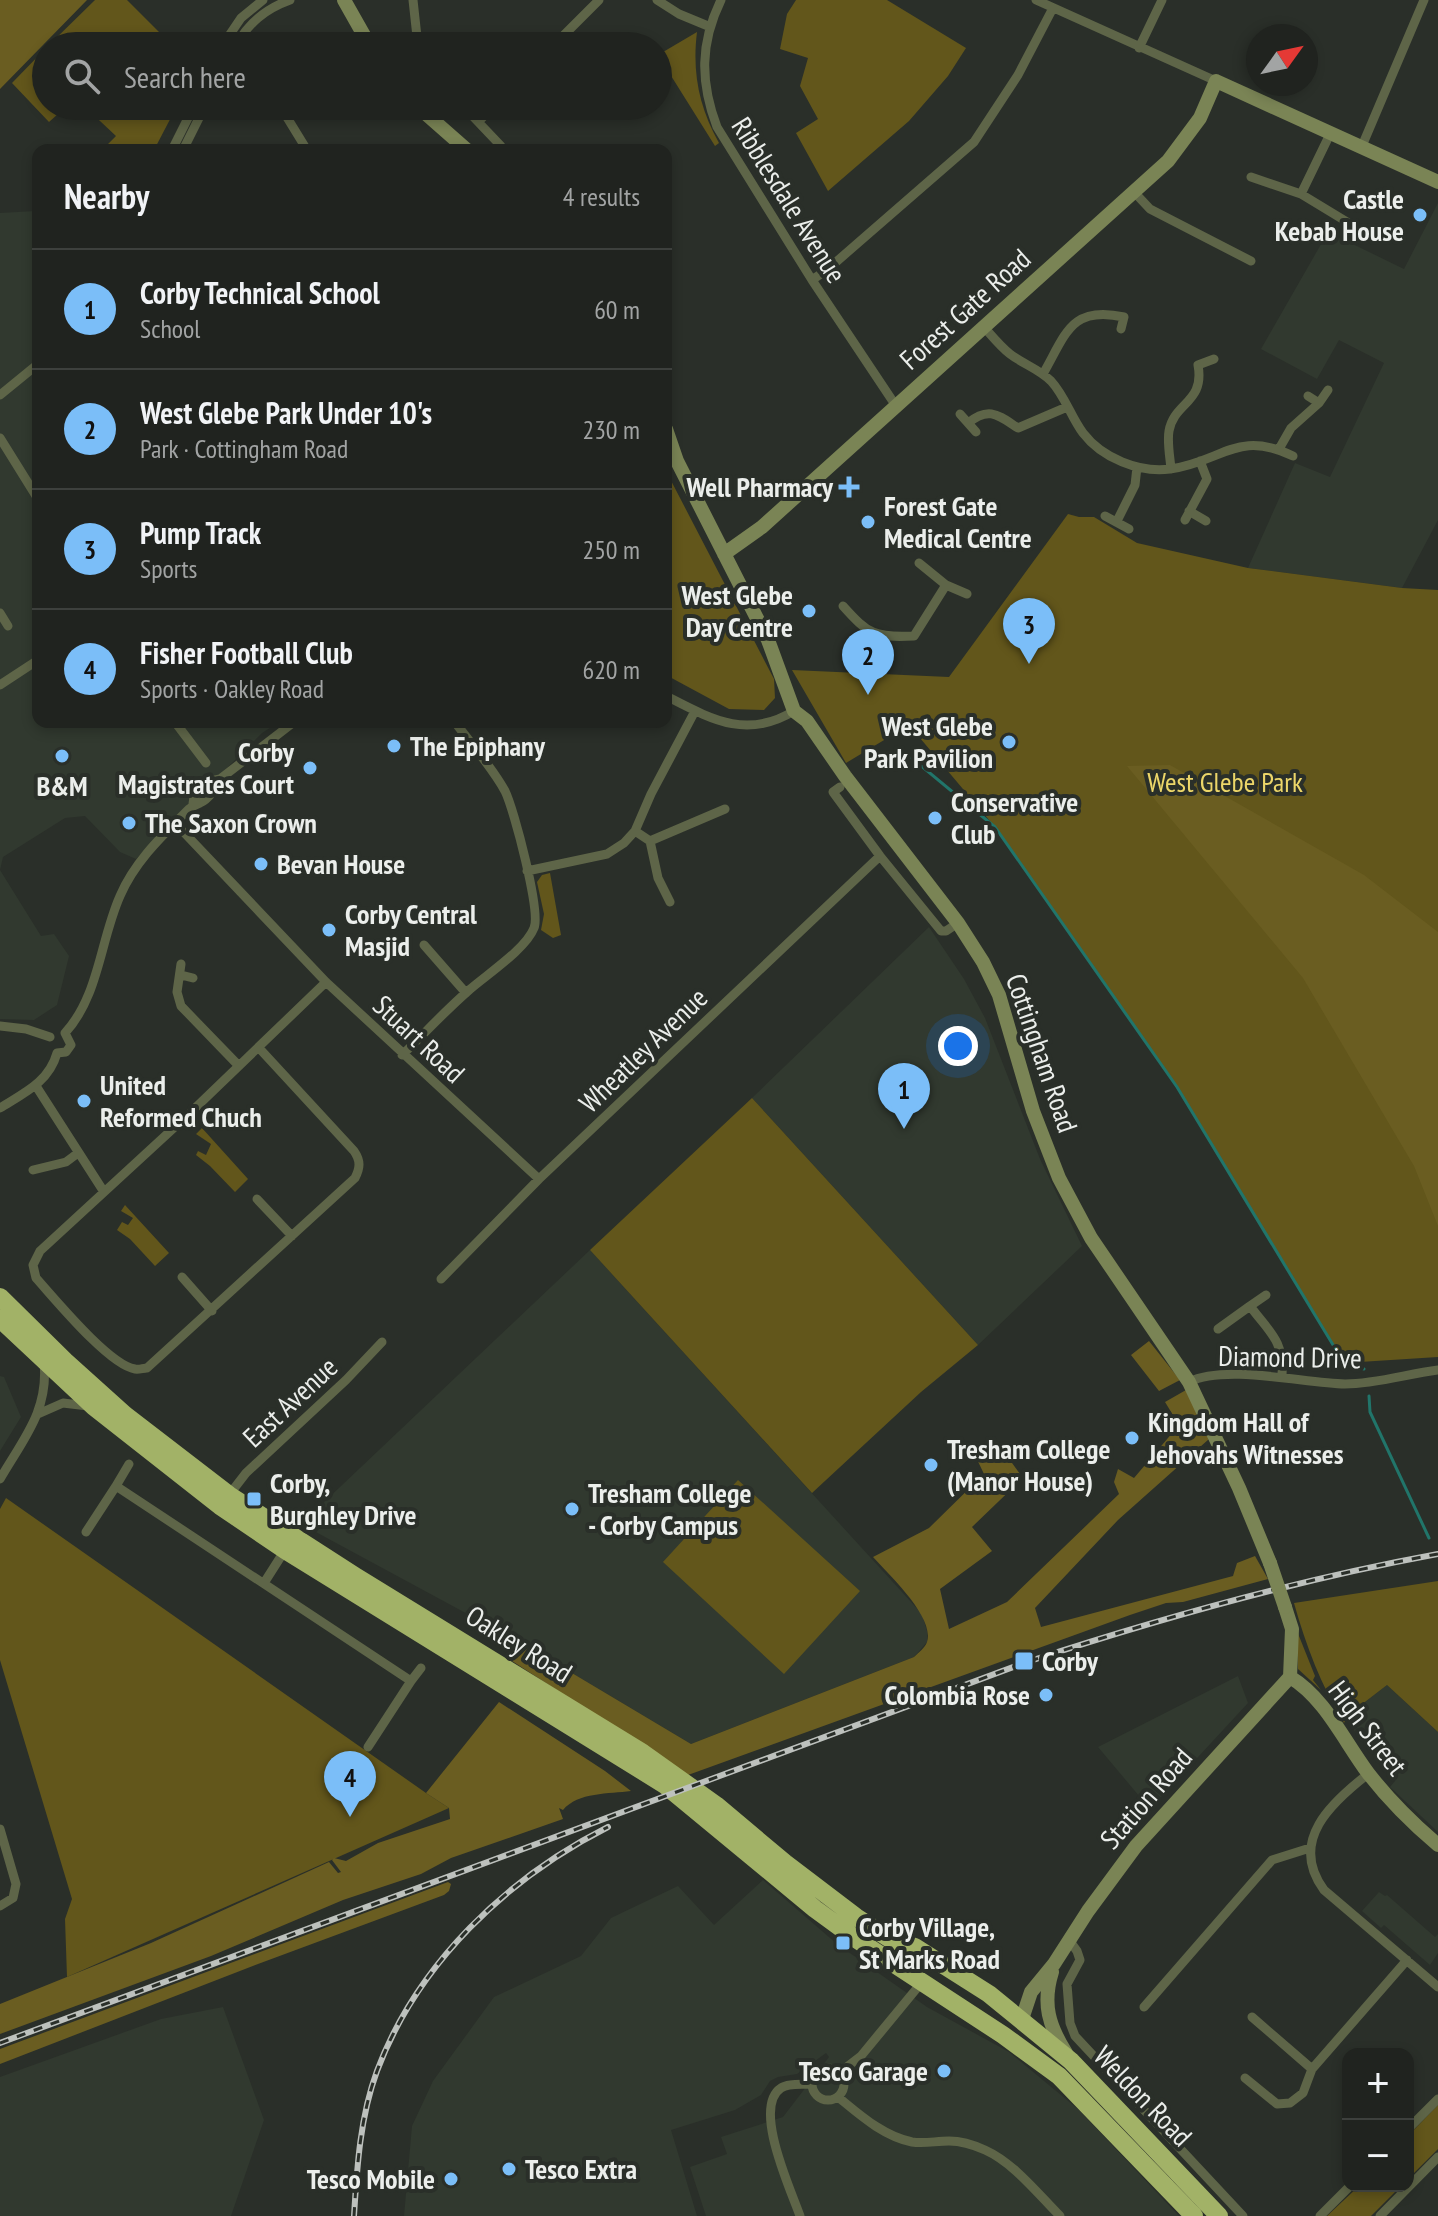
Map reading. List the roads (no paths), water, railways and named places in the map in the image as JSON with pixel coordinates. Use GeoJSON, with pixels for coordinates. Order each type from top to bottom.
{"type":"FeatureCollection","features":[{"type":"Feature","properties":{"kind":"highway","name":"Oakley Road"},"geometry":{"type":"LineString","coordinates":[[0,1297],[115,1406],[229,1495],[669,1770],[831,1900],[890,1939],[906,1942],[951,1968],[1022,2019]]}},
{"type":"Feature","properties":{"kind":"highway","name":"Oakley Road"},"geometry":{"type":"LineString","coordinates":[[0,1319],[94,1407],[199,1490],[285,1550],[665,1785],[815,1909],[1003,2035]]}},
{"type":"Feature","properties":{"kind":"highway"},"geometry":{"type":"LineString","coordinates":[[890,1939],[900,1951],[921,1966],[924,1972],[922,1982]]}},
{"type":"Feature","properties":{"kind":"highway"},"geometry":{"type":"LineString","coordinates":[[922,1982],[933,1972],[951,1968]]}},
{"type":"Feature","properties":{"kind":"highway"},"geometry":{"type":"LineString","coordinates":[[1022,2019],[1022,2031],[1065,2068]]}},
{"type":"Feature","properties":{"kind":"highway","name":"Weldon Road"},"geometry":{"type":"LineString","coordinates":[[1003,2035],[1065,2068],[1219,2216]]}},
{"type":"Feature","properties":{"kind":"highway","name":"Weldon Road"},"geometry":{"type":"LineString","coordinates":[[1065,2068],[1194,2216]]}},
{"type":"Feature","properties":{"kind":"street"},"geometry":{"type":"LineString","coordinates":[[232,32],[241,18],[263,0]]}},
{"type":"Feature","properties":{"kind":"street"},"geometry":{"type":"LineString","coordinates":[[245,32],[252,21],[290,0]]}},
{"type":"Feature","properties":{"kind":"street"},"geometry":{"type":"LineString","coordinates":[[344,0],[362,32]]}},
{"type":"Feature","properties":{"kind":"street"},"geometry":{"type":"LineString","coordinates":[[413,0],[416,32]]}},
{"type":"Feature","properties":{"kind":"street"},"geometry":{"type":"LineString","coordinates":[[567,32],[599,0]]}},
{"type":"Feature","properties":{"kind":"street"},"geometry":{"type":"LineString","coordinates":[[657,0],[679,14],[708,26]]}},
{"type":"Feature","properties":{"kind":"street","name":"Ribblesdale Avenue"},"geometry":{"type":"LineString","coordinates":[[721,0],[708,26],[703,67],[708,100],[717,127],[812,280],[896,406]]}},
{"type":"Feature","properties":{"kind":"street"},"geometry":{"type":"LineString","coordinates":[[1036,0],[1438,182]]}},
{"type":"Feature","properties":{"kind":"street"},"geometry":{"type":"LineString","coordinates":[[1139,48],[1162,0]]}},
{"type":"Feature","properties":{"kind":"street"},"geometry":{"type":"LineString","coordinates":[[1362,146],[1424,0]]}},
{"type":"Feature","properties":{"kind":"street"},"geometry":{"type":"LineString","coordinates":[[812,280],[974,142],[1018,75],[1053,8]]}},
{"type":"Feature","properties":{"kind":"street","name":"Forest Gate Road"},"geometry":{"type":"LineString","coordinates":[[724,554],[762,527],[1135,193],[1187,139],[1216,81]]}},
{"type":"Feature","properties":{"kind":"street"},"geometry":{"type":"LineString","coordinates":[[175,144],[187,120]]}},
{"type":"Feature","properties":{"kind":"street"},"geometry":{"type":"LineString","coordinates":[[186,144],[198,120]]}},
{"type":"Feature","properties":{"kind":"street"},"geometry":{"type":"LineString","coordinates":[[289,120],[303,144]]}},
{"type":"Feature","properties":{"kind":"street"},"geometry":{"type":"LineString","coordinates":[[433,120],[460,144]]}},
{"type":"Feature","properties":{"kind":"street"},"geometry":{"type":"LineString","coordinates":[[479,121],[499,144]]}},
{"type":"Feature","properties":{"kind":"street"},"geometry":{"type":"LineString","coordinates":[[1301,194],[1331,132]]}},
{"type":"Feature","properties":{"kind":"street"},"geometry":{"type":"LineString","coordinates":[[1251,177],[1301,194],[1357,228]]}},
{"type":"Feature","properties":{"kind":"street"},"geometry":{"type":"LineString","coordinates":[[1135,193],[1150,209],[1251,261]]}},
{"type":"Feature","properties":{"kind":"street"},"geometry":{"type":"LineString","coordinates":[[1043,374],[1071,325],[1083,317],[1099,313],[1124,317],[1121,329]]}},
{"type":"Feature","properties":{"kind":"street"},"geometry":{"type":"LineString","coordinates":[[984,327],[1009,353],[1043,374],[1053,384],[1084,434],[1107,455],[1137,467],[1171,469],[1254,443],[1293,456]]}},
{"type":"Feature","properties":{"kind":"street"},"geometry":{"type":"LineString","coordinates":[[1171,469],[1169,430],[1177,412],[1194,396],[1200,376],[1198,365],[1214,359]]}},
{"type":"Feature","properties":{"kind":"street"},"geometry":{"type":"LineString","coordinates":[[0,395],[32,369]]}},
{"type":"Feature","properties":{"kind":"street"},"geometry":{"type":"LineString","coordinates":[[1279,449],[1291,428],[1319,403],[1328,390]]}},
{"type":"Feature","properties":{"kind":"street"},"geometry":{"type":"LineString","coordinates":[[1308,396],[1319,403]]}},
{"type":"Feature","properties":{"kind":"street"},"geometry":{"type":"LineString","coordinates":[[968,423],[979,414],[988,413],[1018,428],[1067,407]]}},
{"type":"Feature","properties":{"kind":"street"},"geometry":{"type":"LineString","coordinates":[[960,414],[976,432]]}},
{"type":"Feature","properties":{"kind":"street"},"geometry":{"type":"LineString","coordinates":[[0,438],[32,489]]}},
{"type":"Feature","properties":{"kind":"street","name":"Cottingham Road"},"geometry":{"type":"LineString","coordinates":[[672,446],[768,640],[794,711],[807,721],[845,776],[958,923],[983,962],[999,995],[1033,1111],[1059,1178],[1091,1238],[1189,1382],[1239,1488],[1270,1563],[1292,1629],[1290,1677]]}},
{"type":"Feature","properties":{"kind":"street"},"geometry":{"type":"LineString","coordinates":[[1200,461],[1207,479],[1187,516],[1206,521]]}},
{"type":"Feature","properties":{"kind":"street"},"geometry":{"type":"LineString","coordinates":[[1117,521],[1135,485],[1137,467]]}},
{"type":"Feature","properties":{"kind":"street"},"geometry":{"type":"LineString","coordinates":[[1105,516],[1129,529]]}},
{"type":"Feature","properties":{"kind":"street"},"geometry":{"type":"LineString","coordinates":[[919,563],[946,585],[967,594]]}},
{"type":"Feature","properties":{"kind":"street"},"geometry":{"type":"LineString","coordinates":[[843,606],[864,630],[876,634],[914,636],[946,585]]}},
{"type":"Feature","properties":{"kind":"street"},"geometry":{"type":"LineString","coordinates":[[0,613],[8,626]]}},
{"type":"Feature","properties":{"kind":"street"},"geometry":{"type":"LineString","coordinates":[[0,685],[32,664]]}},
{"type":"Feature","properties":{"kind":"street"},"geometry":{"type":"LineString","coordinates":[[672,699],[729,725],[749,727],[779,720],[794,711]]}},
{"type":"Feature","properties":{"kind":"street"},"geometry":{"type":"LineString","coordinates":[[527,871],[607,854],[624,843],[635,831],[695,711]]}},
{"type":"Feature","properties":{"kind":"street"},"geometry":{"type":"LineString","coordinates":[[180,728],[206,763]]}},
{"type":"Feature","properties":{"kind":"street"},"geometry":{"type":"LineString","coordinates":[[65,1033],[85,1008],[101,947],[132,872],[193,804],[194,797],[202,789],[211,781],[220,779],[286,728]]}},
{"type":"Feature","properties":{"kind":"street"},"geometry":{"type":"LineString","coordinates":[[402,1055],[519,947],[535,926],[535,912],[515,817],[505,791],[459,728]]}},
{"type":"Feature","properties":{"kind":"street"},"geometry":{"type":"LineString","coordinates":[[840,787],[833,792],[941,931],[958,923]]}},
{"type":"Feature","properties":{"kind":"street"},"geometry":{"type":"LineString","coordinates":[[650,841],[725,809]]}},
{"type":"Feature","properties":{"kind":"street","name":"Stuart Road"},"geometry":{"type":"LineString","coordinates":[[175,823],[326,982],[539,1179]]}},
{"type":"Feature","properties":{"kind":"street"},"geometry":{"type":"LineString","coordinates":[[635,831],[650,841],[655,880],[670,902]]}},
{"type":"Feature","properties":{"kind":"street","name":"Wheatley Avenue"},"geometry":{"type":"LineString","coordinates":[[441,1279],[539,1179],[880,856]]}},
{"type":"Feature","properties":{"kind":"street"},"geometry":{"type":"LineString","coordinates":[[424,945],[466,993]]}},
{"type":"Feature","properties":{"kind":"street"},"geometry":{"type":"LineString","coordinates":[[193,978],[181,969],[177,992],[181,1006],[239,1066]]}},
{"type":"Feature","properties":{"kind":"street"},"geometry":{"type":"LineString","coordinates":[[259,1048],[359,1158],[355,1178],[147,1368],[136,1370],[110,1357],[36,1278],[33,1265],[40,1251],[326,982]]}},
{"type":"Feature","properties":{"kind":"street"},"geometry":{"type":"LineString","coordinates":[[0,1026],[26,1029],[50,1037]]}},
{"type":"Feature","properties":{"kind":"street"},"geometry":{"type":"LineString","coordinates":[[57,1053],[49,1045],[50,1037],[57,1032],[65,1033]]}},
{"type":"Feature","properties":{"kind":"street"},"geometry":{"type":"LineString","coordinates":[[57,1053],[66,1052],[71,1045],[65,1033]]}},
{"type":"Feature","properties":{"kind":"street"},"geometry":{"type":"LineString","coordinates":[[0,1108],[36,1086],[53,1066],[57,1053]]}},
{"type":"Feature","properties":{"kind":"street"},"geometry":{"type":"LineString","coordinates":[[36,1086],[104,1192]]}},
{"type":"Feature","properties":{"kind":"street"},"geometry":{"type":"LineString","coordinates":[[33,1170],[66,1162],[78,1153]]}},
{"type":"Feature","properties":{"kind":"street"},"geometry":{"type":"LineString","coordinates":[[257,1199],[292,1236]]}},
{"type":"Feature","properties":{"kind":"street"},"geometry":{"type":"LineString","coordinates":[[182,1277],[212,1311]]}},
{"type":"Feature","properties":{"kind":"street"},"geometry":{"type":"LineString","coordinates":[[1218,1329],[1266,1295]]}},
{"type":"Feature","properties":{"kind":"street"},"geometry":{"type":"LineString","coordinates":[[1250,1306],[1277,1341],[1283,1357],[1282,1376]]}},
{"type":"Feature","properties":{"kind":"street","name":"East Avenue"},"geometry":{"type":"LineString","coordinates":[[229,1495],[246,1473],[382,1342]]}},
{"type":"Feature","properties":{"kind":"street"},"geometry":{"type":"LineString","coordinates":[[0,1479],[38,1414],[46,1389],[44,1362]]}},
{"type":"Feature","properties":{"kind":"street","name":"Diamond Drive"},"geometry":{"type":"LineString","coordinates":[[1189,1382],[1222,1376],[1282,1376],[1320,1383],[1349,1384],[1438,1370]]}},
{"type":"Feature","properties":{"kind":"street"},"geometry":{"type":"LineString","coordinates":[[38,1414],[63,1403],[94,1407]]}},
{"type":"Feature","properties":{"kind":"street"},"geometry":{"type":"LineString","coordinates":[[86,1532],[129,1464]]}},
{"type":"Feature","properties":{"kind":"street"},"geometry":{"type":"LineString","coordinates":[[116,1486],[411,1681]]}},
{"type":"Feature","properties":{"kind":"street"},"geometry":{"type":"LineString","coordinates":[[264,1583],[285,1550]]}},
{"type":"Feature","properties":{"kind":"street"},"geometry":{"type":"LineString","coordinates":[[368,1747],[421,1668]]}},
{"type":"Feature","properties":{"kind":"street","name":"High Street"},"geometry":{"type":"LineString","coordinates":[[1290,1677],[1318,1700],[1368,1774],[1400,1812],[1438,1845]]}},
{"type":"Feature","properties":{"kind":"street","name":"Station Road"},"geometry":{"type":"LineString","coordinates":[[1022,2019],[1031,1992],[1156,1822],[1290,1677]]}},
{"type":"Feature","properties":{"kind":"street"},"geometry":{"type":"LineString","coordinates":[[1368,1774],[1322,1817],[1310,1848],[1314,1871],[1324,1890],[1438,1987]]}},
{"type":"Feature","properties":{"kind":"street"},"geometry":{"type":"LineString","coordinates":[[0,1829],[16,1884],[13,1898],[0,1906]]}},
{"type":"Feature","properties":{"kind":"street"},"geometry":{"type":"LineString","coordinates":[[1144,2007],[1272,1860],[1310,1848]]}},
{"type":"Feature","properties":{"kind":"street"},"geometry":{"type":"LineString","coordinates":[[1069,1940],[1080,1960],[1067,1984],[1070,2023],[1075,2036],[1243,2216]]}},
{"type":"Feature","properties":{"kind":"street"},"geometry":{"type":"LineString","coordinates":[[1245,2078],[1273,2102],[1284,2104],[1296,2100],[1303,2093],[1312,2069],[1407,1960]]}},
{"type":"Feature","properties":{"kind":"street","name":"Station Road"},"geometry":{"type":"LineString","coordinates":[[1054,1964],[1046,2007],[1065,2068]]}},
{"type":"Feature","properties":{"kind":"street"},"geometry":{"type":"LineString","coordinates":[[839,2073],[861,2056],[922,1982]]}},
{"type":"Feature","properties":{"kind":"street"},"geometry":{"type":"LineString","coordinates":[[994,1998],[1019,1998],[1031,1992]]}},
{"type":"Feature","properties":{"kind":"street"},"geometry":{"type":"LineString","coordinates":[[1252,2017],[1312,2069]]}},
{"type":"Feature","properties":{"kind":"street"},"geometry":{"type":"LineString","coordinates":[[811,2084],[821,2069],[831,2068],[839,2073],[844,2083],[838,2097]]}},
{"type":"Feature","properties":{"kind":"street"},"geometry":{"type":"LineString","coordinates":[[811,2084],[819,2097],[828,2100],[838,2097]]}},
{"type":"Feature","properties":{"kind":"street"},"geometry":{"type":"LineString","coordinates":[[800,2216],[773,2135],[769,2109],[773,2095],[783,2086],[811,2084]]}},
{"type":"Feature","properties":{"kind":"street"},"geometry":{"type":"LineString","coordinates":[[838,2097],[894,2137],[913,2142],[968,2143],[989,2151],[1019,2174],[1060,2216]]}},
{"type":"Feature","properties":{"kind":"street"},"geometry":{"type":"LineString","coordinates":[[1414,2123],[1438,2099]]}},
{"type":"Feature","properties":{"kind":"street"},"geometry":{"type":"LineString","coordinates":[[1380,2216],[1438,2157]]}},
{"type":"Feature","properties":{"kind":"street"},"geometry":{"type":"LineString","coordinates":[[1320,2216],[1344,2192]]}},
{"type":"Feature","properties":{"kind":"waterway"},"geometry":{"type":"LineString","coordinates":[[902,750],[995,827],[1177,1087],[1344,1363],[1364,1369]]}},
{"type":"Feature","properties":{"kind":"waterway"},"geometry":{"type":"LineString","coordinates":[[1369,1396],[1370,1412],[1429,1538]]}},
{"type":"Feature","properties":{"kind":"railway"},"geometry":{"type":"LineString","coordinates":[[0,2043],[1024,1663],[1229,1601],[1438,1554]]}},
{"type":"Feature","properties":{"kind":"railway"},"geometry":{"type":"LineString","coordinates":[[354,2216],[360,2142],[371,2088],[394,2032],[416,1995],[441,1960],[501,1898],[571,1848],[608,1827]]}},
{"type":"Feature","properties":{"kind":"place","name":"Castle Kebab House"},"geometry":{"type":"Point","coordinates":[1420,215]}},
{"type":"Feature","properties":{"kind":"place","name":"Well Pharmacy"},"geometry":{"type":"Point","coordinates":[849,487]}},
{"type":"Feature","properties":{"kind":"place","name":"Forest Gate Medical Centre"},"geometry":{"type":"Point","coordinates":[868,522]}},
{"type":"Feature","properties":{"kind":"place","name":"West Glebe Day Centre"},"geometry":{"type":"Point","coordinates":[809,611]}},
{"type":"Feature","properties":{"kind":"place","name":"Pump Track"},"geometry":{"type":"Point","coordinates":[1029,664]}},
{"type":"Feature","properties":{"kind":"place","name":"West Glebe Park Under 10's"},"geometry":{"type":"Point","coordinates":[868,695]}},
{"type":"Feature","properties":{"kind":"place","name":"West Glebe Park Pavilion"},"geometry":{"type":"Point","coordinates":[1009,742]}},
{"type":"Feature","properties":{"kind":"place","name":"The Epiphany"},"geometry":{"type":"Point","coordinates":[394,746]}},
{"type":"Feature","properties":{"kind":"place","name":"B&M"},"geometry":{"type":"Point","coordinates":[62,756]}},
{"type":"Feature","properties":{"kind":"place","name":"Corby Magistrates Court"},"geometry":{"type":"Point","coordinates":[310,768]}},
{"type":"Feature","properties":{"kind":"place","name":"Conservative Club"},"geometry":{"type":"Point","coordinates":[935,818]}},
{"type":"Feature","properties":{"kind":"place","name":"The Saxon Crown"},"geometry":{"type":"Point","coordinates":[129,823]}},
{"type":"Feature","properties":{"kind":"place","name":"Bevan House"},"geometry":{"type":"Point","coordinates":[261,864]}},
{"type":"Feature","properties":{"kind":"place","name":"Corby Central Masjid"},"geometry":{"type":"Point","coordinates":[329,930]}},
{"type":"Feature","properties":{"kind":"place","name":"United Reformed Chuch"},"geometry":{"type":"Point","coordinates":[84,1101]}},
{"type":"Feature","properties":{"kind":"place","name":"Corby Technical School"},"geometry":{"type":"Point","coordinates":[904,1129]}},
{"type":"Feature","properties":{"kind":"place","name":"Kingdom Hall of Jehovahs Witnesses"},"geometry":{"type":"Point","coordinates":[1132,1438]}},
{"type":"Feature","properties":{"kind":"place","name":"Tresham College (Manor House)"},"geometry":{"type":"Point","coordinates":[931,1465]}},
{"type":"Feature","properties":{"kind":"place","name":"Corby, Burghley Drive"},"geometry":{"type":"Point","coordinates":[254,1499]}},
{"type":"Feature","properties":{"kind":"place","name":"Tresham College - Corby Campus"},"geometry":{"type":"Point","coordinates":[572,1509]}},
{"type":"Feature","properties":{"kind":"place","name":"Corby"},"geometry":{"type":"Point","coordinates":[1024,1661]}},
{"type":"Feature","properties":{"kind":"place","name":"Colombia Rose"},"geometry":{"type":"Point","coordinates":[1046,1695]}},
{"type":"Feature","properties":{"kind":"place","name":"Fisher Football Club"},"geometry":{"type":"Point","coordinates":[350,1817]}},
{"type":"Feature","properties":{"kind":"place","name":"Corby Village, St Marks Road"},"geometry":{"type":"Point","coordinates":[843,1943]}},
{"type":"Feature","properties":{"kind":"place","name":"Tesco Garage"},"geometry":{"type":"Point","coordinates":[944,2071]}},
{"type":"Feature","properties":{"kind":"place","name":"Tesco Extra"},"geometry":{"type":"Point","coordinates":[509,2169]}},
{"type":"Feature","properties":{"kind":"place","name":"Tesco Mobile"},"geometry":{"type":"Point","coordinates":[451,2179]}},
{"type":"Feature","properties":{"kind":"park label","name":"West Glebe Park"},"geometry":{"type":"Point","coordinates":[1225,782]}}]}
